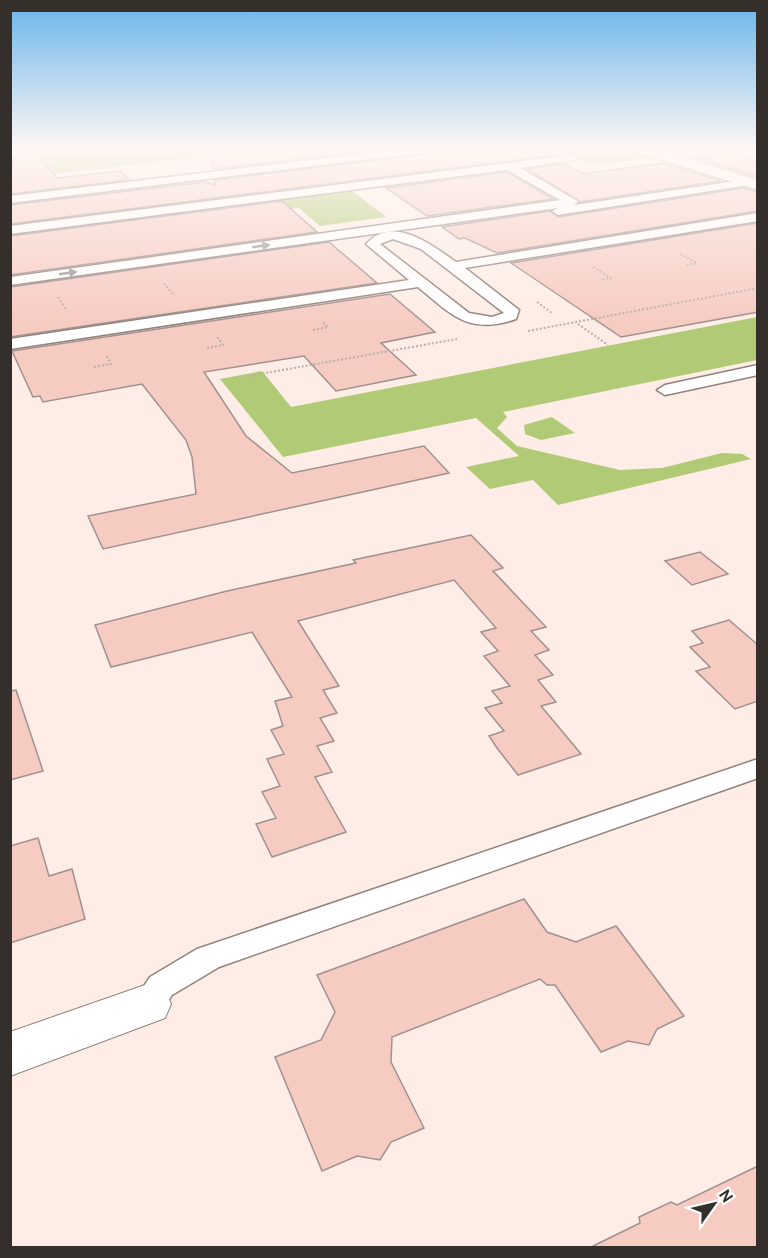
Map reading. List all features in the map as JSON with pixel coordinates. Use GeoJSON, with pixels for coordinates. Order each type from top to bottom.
{"type":"FeatureCollection","features":[{"type":"Feature","properties":{"kind":"street"},"geometry":{"type":"LineString","coordinates":[[10,1054],[148,1004]]}},
{"type":"Feature","properties":{"kind":"lane"},"geometry":{"type":"LineString","coordinates":[[10,230],[199,206]]}},
{"type":"Feature","properties":{"kind":"lane"},"geometry":{"type":"LineString","coordinates":[[10,281],[546,206]]}},
{"type":"Feature","properties":{"kind":"lane"},"geometry":{"type":"LineString","coordinates":[[408,237],[436,229],[597,206]]}},
{"type":"Feature","properties":{"kind":"lane"},"geometry":{"type":"LineString","coordinates":[[454,266],[758,217]]}},
{"type":"Feature","properties":{"kind":"lane"},"geometry":{"type":"LineString","coordinates":[[408,237],[417,240],[512,310],[511,316],[493,322],[470,320],[372,245],[381,238],[408,237]]}},
{"type":"Feature","properties":{"kind":"lane"},"geometry":{"type":"LineString","coordinates":[[10,344],[420,283]]}},
{"type":"Feature","properties":{"kind":"lane"},"geometry":{"type":"LineString","coordinates":[[665,390],[758,370]]}},
{"type":"Feature","properties":{"kind":"lane"},"geometry":{"type":"LineString","coordinates":[[148,1004],[160,986],[208,958],[758,768]]}},
{"type":"Feature","properties":{"kind":"path"},"geometry":{"type":"LineString","coordinates":[[588,264],[611,278],[600,280]]}},
{"type":"Feature","properties":{"kind":"path"},"geometry":{"type":"LineString","coordinates":[[162,280],[175,298]]}},
{"type":"Feature","properties":{"kind":"path"},"geometry":{"type":"LineString","coordinates":[[521,328],[526,331],[578,323],[758,288]]}},
{"type":"Feature","properties":{"kind":"path"},"geometry":{"type":"LineString","coordinates":[[578,323],[608,345]]}},
{"type":"Feature","properties":{"kind":"path"},"geometry":{"type":"LineString","coordinates":[[253,381],[249,376],[463,338]]}},
{"type":"Feature","properties":{"kind":"path"},"geometry":{"type":"LineString","coordinates":[[370,355],[376,360]]}},
{"type":"Feature","properties":{"kind":"green space"},"geometry":{"type":"Polygon","coordinates":[[[286,206],[371,206],[386,217],[320,226],[299,208],[290,209],[286,206]]]}},
{"type":"Feature","properties":{"kind":"green space"},"geometry":{"type":"Polygon","coordinates":[[[757,317],[757,360],[503,412],[507,417],[497,428],[517,446],[620,470],[662,468],[722,453],[742,454],[751,459],[558,505],[533,480],[490,489],[466,467],[519,456],[476,418],[283,457],[220,379],[262,371],[291,407],[757,317]]]}},
{"type":"Feature","properties":{"kind":"green space"},"geometry":{"type":"Polygon","coordinates":[[[552,417],[575,433],[541,440],[525,434],[524,425],[552,417]]]}},
{"type":"Feature","properties":{"kind":"building"},"geometry":{"type":"Polygon","coordinates":[[[10,206],[155,206],[10,224],[10,206]]]}},
{"type":"Feature","properties":{"kind":"building"},"geometry":{"type":"Polygon","coordinates":[[[245,206],[287,206],[317,232],[10,275],[10,236],[245,206]]]}},
{"type":"Feature","properties":{"kind":"building"},"geometry":{"type":"Polygon","coordinates":[[[412,206],[503,206],[427,216],[412,206]]]}},
{"type":"Feature","properties":{"kind":"building"},"geometry":{"type":"Polygon","coordinates":[[[630,206],[758,206],[758,211],[497,253],[465,238],[459,239],[442,227],[550,211],[558,217],[630,206]]]}},
{"type":"Feature","properties":{"kind":"building"},"geometry":{"type":"Polygon","coordinates":[[[758,223],[758,312],[621,337],[511,263],[758,223]]]}},
{"type":"Feature","properties":{"kind":"building"},"geometry":{"type":"Polygon","coordinates":[[[329,242],[377,283],[10,337],[10,287],[329,242]]]}},
{"type":"Feature","properties":{"kind":"building"},"geometry":{"type":"Polygon","coordinates":[[[390,294],[435,332],[381,343],[416,375],[336,391],[304,356],[204,372],[246,436],[292,473],[424,446],[449,473],[103,549],[88,516],[196,494],[192,457],[186,440],[142,384],[43,402],[40,396],[33,397],[12,351],[390,294]]]}},
{"type":"Feature","properties":{"kind":"building"},"geometry":{"type":"Polygon","coordinates":[[[471,535],[503,568],[493,571],[546,627],[531,631],[549,650],[535,655],[553,675],[538,680],[556,702],[541,706],[581,754],[518,775],[497,748],[489,736],[504,731],[485,708],[502,703],[492,691],[510,686],[484,656],[498,651],[481,632],[496,628],[454,580],[298,621],[339,686],[323,690],[337,713],[320,718],[334,741],[317,746],[332,772],[315,777],[346,832],[272,857],[256,824],[276,818],[262,792],[280,786],[267,759],[284,754],[271,730],[283,726],[275,701],[292,697],[252,632],[111,667],[95,625],[227,591],[356,563],[353,560],[471,535]]]}},
{"type":"Feature","properties":{"kind":"building"},"geometry":{"type":"Polygon","coordinates":[[[700,552],[728,574],[692,585],[665,561],[700,552]]]}},
{"type":"Feature","properties":{"kind":"building"},"geometry":{"type":"Polygon","coordinates":[[[729,620],[758,645],[758,701],[735,709],[696,671],[710,667],[690,647],[703,643],[692,631],[729,620]]]}},
{"type":"Feature","properties":{"kind":"building"},"geometry":{"type":"Polygon","coordinates":[[[16,690],[43,771],[10,780],[10,691],[16,690]]]}},
{"type":"Feature","properties":{"kind":"building"},"geometry":{"type":"Polygon","coordinates":[[[38,838],[49,876],[72,869],[85,919],[10,943],[10,846],[38,838]]]}},
{"type":"Feature","properties":{"kind":"building"},"geometry":{"type":"Polygon","coordinates":[[[524,899],[547,932],[576,942],[616,926],[684,1016],[657,1029],[649,1045],[628,1041],[601,1052],[555,985],[547,985],[540,979],[392,1037],[391,1062],[424,1128],[391,1142],[380,1160],[357,1156],[322,1171],[275,1057],[321,1040],[335,1012],[317,975],[524,899]]]}},
{"type":"Feature","properties":{"kind":"building"},"geometry":{"type":"Polygon","coordinates":[[[758,1166],[758,1248],[589,1248],[640,1223],[639,1217],[671,1202],[677,1205],[758,1166]]]}}]}
